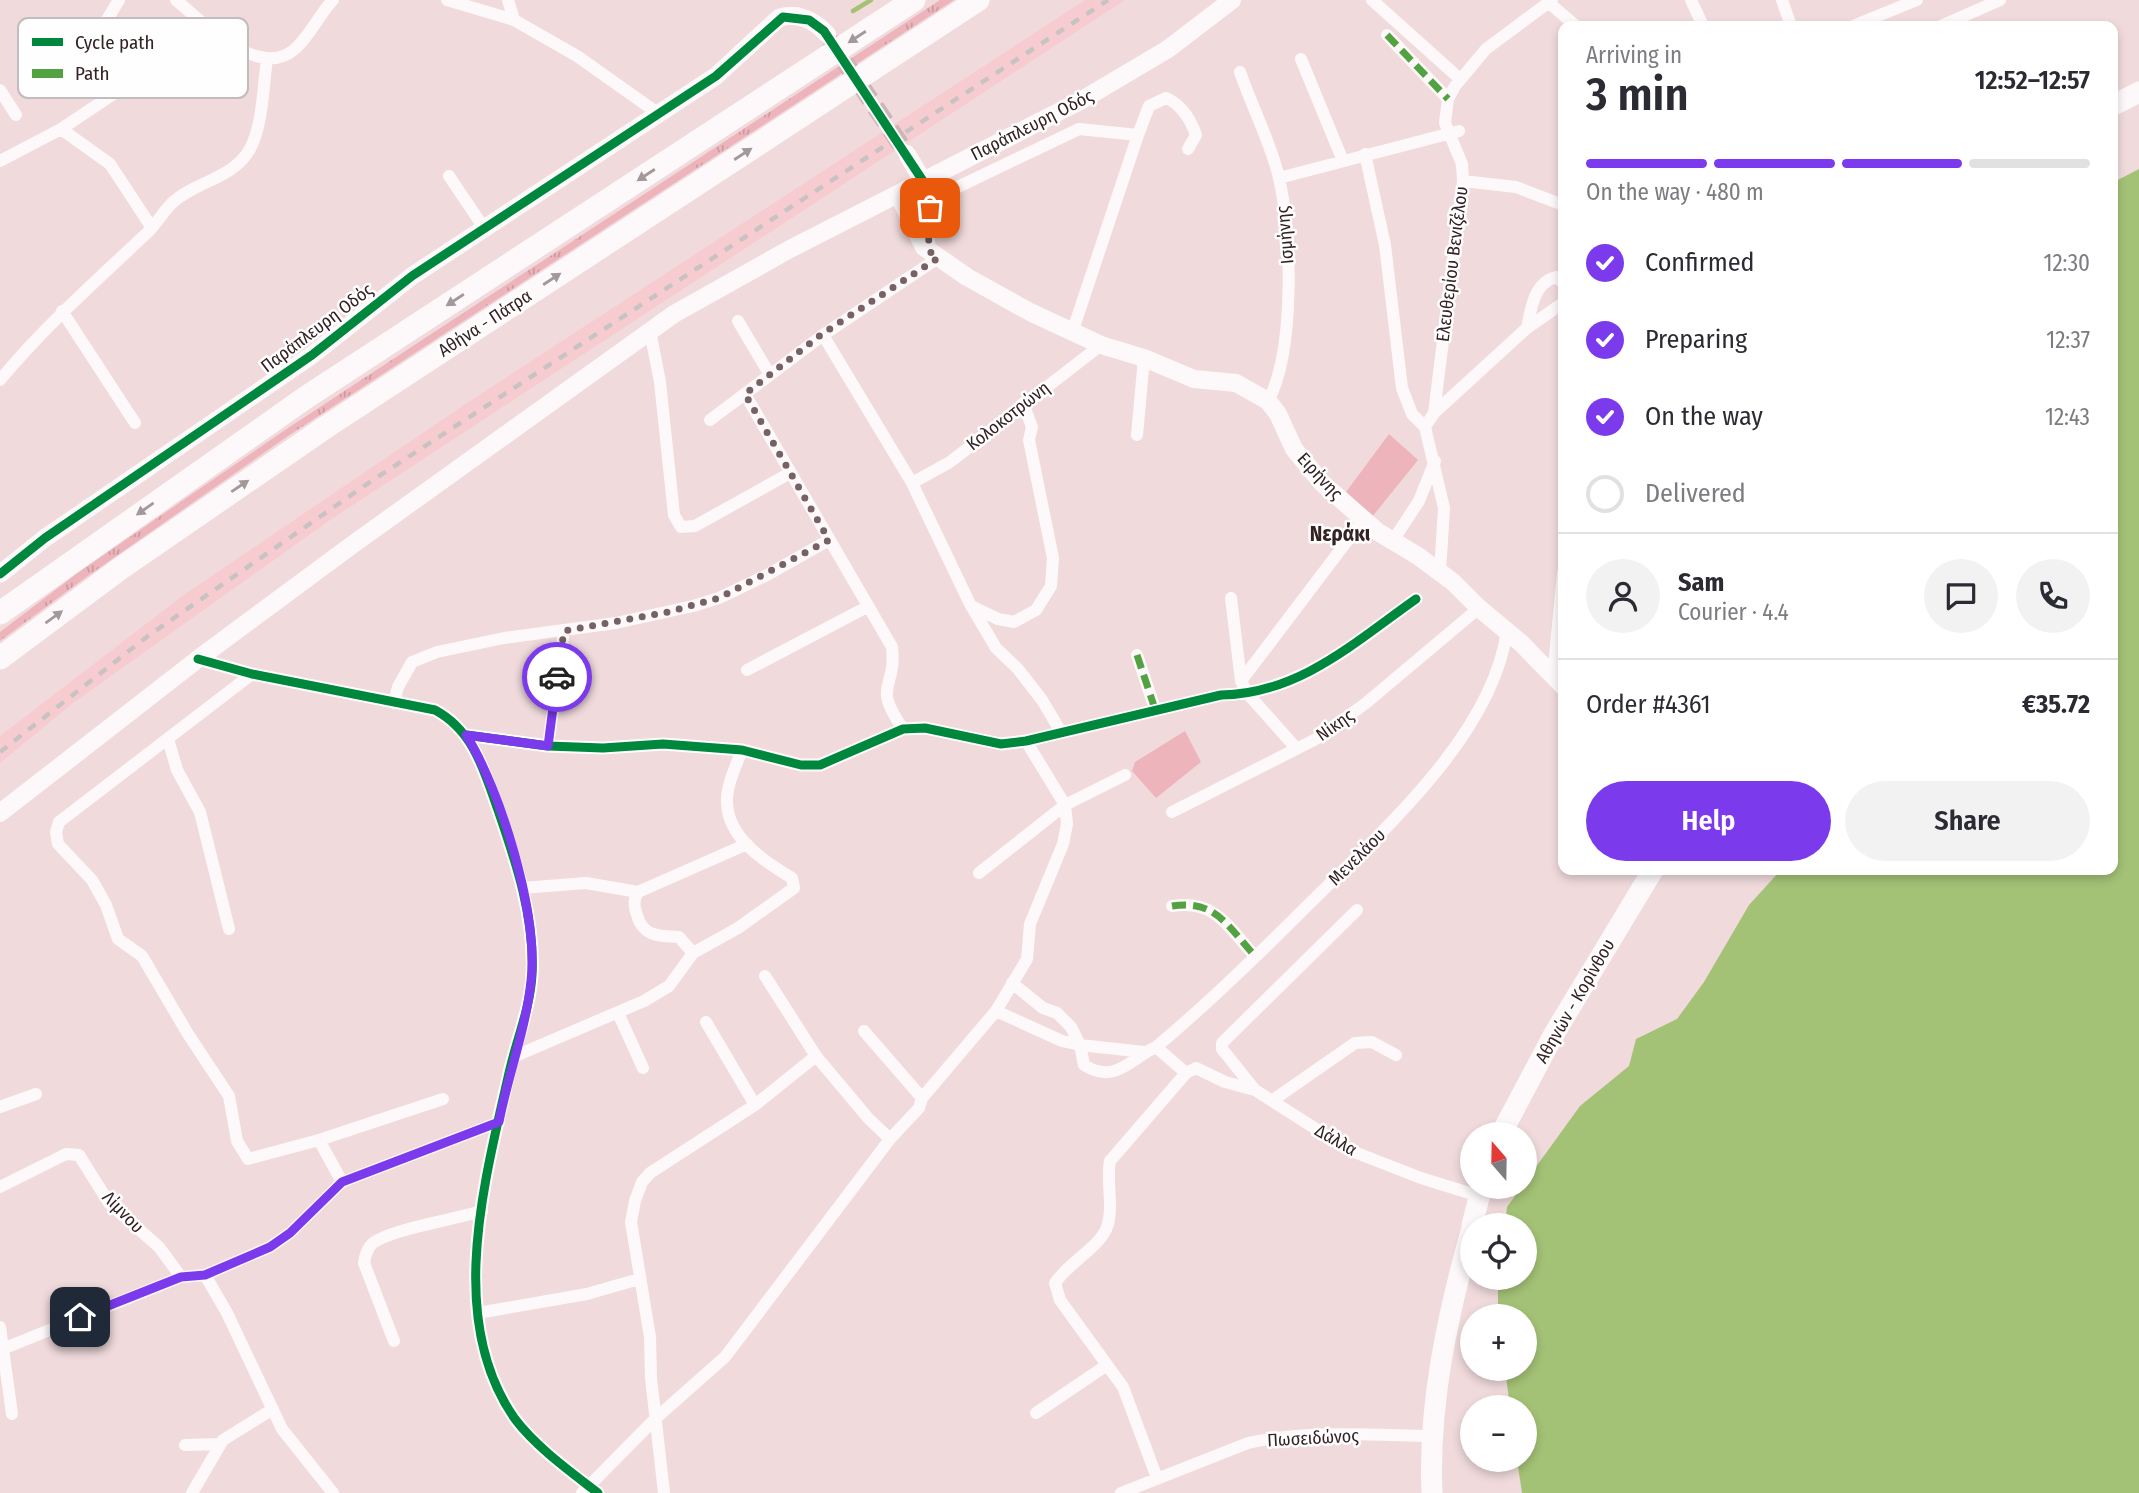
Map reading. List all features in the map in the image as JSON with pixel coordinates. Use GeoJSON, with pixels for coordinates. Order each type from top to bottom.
{"type":"FeatureCollection","features":[{"type":"Feature","properties":{"kind":"highway","name":"Αθήνα - Πάτρα"},"geometry":{"type":"LineString","coordinates":[[0,613],[305,398],[914,0]]}},
{"type":"Feature","properties":{"kind":"highway","name":"Αθήνα - Πάτρα"},"geometry":{"type":"LineString","coordinates":[[0,658],[121,568],[316,434],[978,0]]}},
{"type":"Feature","properties":{"kind":"main road"},"geometry":{"type":"LineString","coordinates":[[2118,103],[2139,92]]}},
{"type":"Feature","properties":{"kind":"main road","name":"Αθηνών - Κορίνθου"},"geometry":{"type":"LineString","coordinates":[[1507,1122],[1554,1034],[1650,875]]}},
{"type":"Feature","properties":{"kind":"main road"},"geometry":{"type":"LineString","coordinates":[[1432,1493],[1431,1436],[1460,1274]]}},
{"type":"Feature","properties":{"kind":"street"},"geometry":{"type":"LineString","coordinates":[[108,18],[119,0]]}},
{"type":"Feature","properties":{"kind":"street"},"geometry":{"type":"LineString","coordinates":[[176,0],[198,18]]}},
{"type":"Feature","properties":{"kind":"street"},"geometry":{"type":"LineString","coordinates":[[248,53],[267,60],[279,58],[297,48],[333,0]]}},
{"type":"Feature","properties":{"kind":"street"},"geometry":{"type":"LineString","coordinates":[[447,0],[514,20],[577,56],[659,114]]}},
{"type":"Feature","properties":{"kind":"street"},"geometry":{"type":"LineString","coordinates":[[508,0],[514,20]]}},
{"type":"Feature","properties":{"kind":"street","name":"Παράπλευρη Οδός"},"geometry":{"type":"LineString","coordinates":[[0,813],[198,659],[650,331],[719,287],[1138,68],[1168,50],[1232,0]]}},
{"type":"Feature","properties":{"kind":"street"},"geometry":{"type":"LineString","coordinates":[[1372,0],[1460,79]]}},
{"type":"Feature","properties":{"kind":"street"},"geometry":{"type":"LineString","coordinates":[[1691,0],[1701,21]]}},
{"type":"Feature","properties":{"kind":"street"},"geometry":{"type":"LineString","coordinates":[[1782,0],[1789,21]]}},
{"type":"Feature","properties":{"kind":"street"},"geometry":{"type":"LineString","coordinates":[[1865,21],[1917,0]]}},
{"type":"Feature","properties":{"kind":"street"},"geometry":{"type":"LineString","coordinates":[[1952,21],[2000,0]]}},
{"type":"Feature","properties":{"kind":"street"},"geometry":{"type":"LineString","coordinates":[[1387,34],[1448,99],[1460,79],[1486,49],[1550,1],[1571,21]]}},
{"type":"Feature","properties":{"kind":"street","name":"Παράπλευρη Οδός"},"geometry":{"type":"LineString","coordinates":[[0,574],[45,538],[331,342],[395,288],[716,76],[779,18],[788,16],[809,20],[827,34]]}},
{"type":"Feature","properties":{"kind":"street"},"geometry":{"type":"LineString","coordinates":[[1301,59],[1343,161]]}},
{"type":"Feature","properties":{"kind":"street"},"geometry":{"type":"LineString","coordinates":[[0,380],[62,311],[152,228],[175,201],[231,171],[244,158],[254,139],[267,60]]}},
{"type":"Feature","properties":{"kind":"street","name":"Ισμήνης"},"geometry":{"type":"LineString","coordinates":[[1240,72],[1279,178],[1288,252],[1282,363],[1276,386],[1268,401]]}},
{"type":"Feature","properties":{"kind":"street"},"geometry":{"type":"LineString","coordinates":[[0,90],[16,115]]}},
{"type":"Feature","properties":{"kind":"street"},"geometry":{"type":"LineString","coordinates":[[0,161],[61,129],[108,98]]}},
{"type":"Feature","properties":{"kind":"street"},"geometry":{"type":"LineString","coordinates":[[1072,333],[1149,106],[1166,98],[1181,108],[1193,125],[1196,135],[1188,149]]}},
{"type":"Feature","properties":{"kind":"street","name":"Ελευθερίου Βενιζέλου"},"geometry":{"type":"LineString","coordinates":[[1425,427],[1434,413],[1463,181],[1454,131],[1445,123],[1448,99]]}},
{"type":"Feature","properties":{"kind":"street"},"geometry":{"type":"LineString","coordinates":[[61,129],[110,164],[152,228]]}},
{"type":"Feature","properties":{"kind":"street"},"geometry":{"type":"LineString","coordinates":[[934,256],[927,230],[930,208],[937,197],[1079,129],[1138,135]]}},
{"type":"Feature","properties":{"kind":"street"},"geometry":{"type":"LineString","coordinates":[[1279,178],[1454,131]]}},
{"type":"Feature","properties":{"kind":"street"},"geometry":{"type":"LineString","coordinates":[[1364,154],[1385,245],[1402,388],[1412,414],[1425,427],[1444,509],[1440,572]]}},
{"type":"Feature","properties":{"kind":"street"},"geometry":{"type":"LineString","coordinates":[[906,155],[923,181]]}},
{"type":"Feature","properties":{"kind":"street"},"geometry":{"type":"LineString","coordinates":[[449,177],[484,228]]}},
{"type":"Feature","properties":{"kind":"street"},"geometry":{"type":"LineString","coordinates":[[1463,181],[1516,187],[1558,203]]}},
{"type":"Feature","properties":{"kind":"street"},"geometry":{"type":"LineString","coordinates":[[898,194],[920,241],[934,256],[1072,333],[1194,379],[1236,383],[1268,401]]}},
{"type":"Feature","properties":{"kind":"street"},"geometry":{"type":"LineString","coordinates":[[710,420],[822,334],[934,256]]}},
{"type":"Feature","properties":{"kind":"street"},"geometry":{"type":"LineString","coordinates":[[1527,328],[1534,297],[1541,286],[1556,277],[1558,279]]}},
{"type":"Feature","properties":{"kind":"street"},"geometry":{"type":"LineString","coordinates":[[1434,413],[1527,328],[1558,306]]}},
{"type":"Feature","properties":{"kind":"street"},"geometry":{"type":"LineString","coordinates":[[62,311],[135,423]]}},
{"type":"Feature","properties":{"kind":"street"},"geometry":{"type":"LineString","coordinates":[[738,321],[770,375]]}},
{"type":"Feature","properties":{"kind":"street"},"geometry":{"type":"LineString","coordinates":[[650,331],[660,382],[674,514],[681,527],[695,526],[790,473]]}},
{"type":"Feature","properties":{"kind":"street"},"geometry":{"type":"LineString","coordinates":[[822,334],[912,483],[970,604],[996,648],[1034,690],[1061,732]]}},
{"type":"Feature","properties":{"kind":"street","name":"Κολοκοτρώνη"},"geometry":{"type":"LineString","coordinates":[[912,483],[950,462],[1101,345]]}},
{"type":"Feature","properties":{"kind":"street"},"geometry":{"type":"LineString","coordinates":[[1137,435],[1144,358]]}},
{"type":"Feature","properties":{"kind":"street"},"geometry":{"type":"LineString","coordinates":[[745,394],[892,648],[893,658],[885,695],[887,705],[903,729]]}},
{"type":"Feature","properties":{"kind":"street","name":"Ειρήνης"},"geometry":{"type":"LineString","coordinates":[[1268,401],[1305,465],[1363,520],[1440,572],[1507,630],[1558,681]]}},
{"type":"Feature","properties":{"kind":"street"},"geometry":{"type":"LineString","coordinates":[[970,604],[984,614],[1014,622],[1035,610],[1051,586],[1053,558],[1030,440],[1032,427],[1023,403]]}},
{"type":"Feature","properties":{"kind":"street"},"geometry":{"type":"LineString","coordinates":[[1392,542],[1419,501],[1435,461]]}},
{"type":"Feature","properties":{"kind":"street"},"geometry":{"type":"LineString","coordinates":[[1241,681],[1363,520]]}},
{"type":"Feature","properties":{"kind":"street"},"geometry":{"type":"LineString","coordinates":[[394,703],[412,662],[422,658],[504,638],[564,631],[655,615],[719,598],[829,540]]}},
{"type":"Feature","properties":{"kind":"street"},"geometry":{"type":"LineString","coordinates":[[1231,598],[1241,681],[1248,694],[1296,748]]}},
{"type":"Feature","properties":{"kind":"street"},"geometry":{"type":"LineString","coordinates":[[466,735],[548,746],[603,748],[663,744],[742,750],[800,765],[820,765],[903,729],[944,731],[1002,744],[1026,741],[1221,695],[1248,694],[1301,677],[1327,663],[1416,599]]}},
{"type":"Feature","properties":{"kind":"street"},"geometry":{"type":"LineString","coordinates":[[747,670],[867,607]]}},
{"type":"Feature","properties":{"kind":"street","name":"Νίκης"},"geometry":{"type":"LineString","coordinates":[[1172,811],[1318,738],[1366,703],[1479,608]]}},
{"type":"Feature","properties":{"kind":"street","name":"Μενελάου"},"geometry":{"type":"LineString","coordinates":[[1080,1045],[1084,1065],[1099,1072],[1130,1066],[1255,956],[1398,815],[1449,754],[1492,683],[1507,630]]}},
{"type":"Feature","properties":{"kind":"street"},"geometry":{"type":"LineString","coordinates":[[548,746],[564,631]]}},
{"type":"Feature","properties":{"kind":"street"},"geometry":{"type":"LineString","coordinates":[[1137,655],[1155,709]]}},
{"type":"Feature","properties":{"kind":"street"},"geometry":{"type":"LineString","coordinates":[[198,659],[252,674],[435,710],[450,719],[466,735],[484,769],[522,888],[531,945],[532,978],[482,1211],[478,1246],[478,1312],[491,1370],[514,1417],[584,1489],[598,1493]]}},
{"type":"Feature","properties":{"kind":"street"},"geometry":{"type":"LineString","coordinates":[[252,674],[59,822],[56,832],[58,844],[92,880],[106,905],[118,939],[142,956],[229,1096],[237,1141],[248,1159],[319,1140],[443,1099]]}},
{"type":"Feature","properties":{"kind":"street"},"geometry":{"type":"LineString","coordinates":[[168,738],[177,770],[200,812],[229,929]]}},
{"type":"Feature","properties":{"kind":"street"},"geometry":{"type":"LineString","coordinates":[[584,1489],[738,1342],[890,1139],[919,1108],[922,1098],[996,1011],[1027,959],[1030,924],[1060,852],[1066,824],[1065,805],[1026,741]]}},
{"type":"Feature","properties":{"kind":"street"},"geometry":{"type":"LineString","coordinates":[[513,1057],[618,1013],[669,986],[693,953],[737,928],[794,888],[792,878],[763,860],[738,835],[727,803],[742,750]]}},
{"type":"Feature","properties":{"kind":"street"},"geometry":{"type":"LineString","coordinates":[[979,873],[1065,805],[1125,775]]}},
{"type":"Feature","properties":{"kind":"street"},"geometry":{"type":"LineString","coordinates":[[522,888],[586,883],[638,892],[747,844]]}},
{"type":"Feature","properties":{"kind":"street"},"geometry":{"type":"LineString","coordinates":[[638,892],[635,905],[643,929],[653,936],[679,937],[693,953]]}},
{"type":"Feature","properties":{"kind":"street"},"geometry":{"type":"LineString","coordinates":[[1172,906],[1188,903],[1211,908],[1255,956]]}},
{"type":"Feature","properties":{"kind":"street","name":"Δάλλα"},"geometry":{"type":"LineString","coordinates":[[1357,910],[1222,1043],[1225,1053],[1255,1090],[1349,1150],[1420,1178],[1460,1187]]}},
{"type":"Feature","properties":{"kind":"street"},"geometry":{"type":"LineString","coordinates":[[765,976],[816,1056],[868,1118],[890,1139]]}},
{"type":"Feature","properties":{"kind":"street"},"geometry":{"type":"LineString","coordinates":[[1012,983],[1042,1008],[1057,1013],[1071,1027],[1080,1045]]}},
{"type":"Feature","properties":{"kind":"street"},"geometry":{"type":"LineString","coordinates":[[996,1011],[1062,1041],[1080,1045],[1150,1050],[1186,1073]]}},
{"type":"Feature","properties":{"kind":"street"},"geometry":{"type":"LineString","coordinates":[[618,1013],[643,1068]]}},
{"type":"Feature","properties":{"kind":"street"},"geometry":{"type":"LineString","coordinates":[[706,1022],[755,1105]]}},
{"type":"Feature","properties":{"kind":"street"},"geometry":{"type":"LineString","coordinates":[[864,1031],[922,1098]]}},
{"type":"Feature","properties":{"kind":"street"},"geometry":{"type":"LineString","coordinates":[[1273,1100],[1355,1043],[1372,1042],[1396,1055]]}},
{"type":"Feature","properties":{"kind":"street"},"geometry":{"type":"LineString","coordinates":[[664,1493],[650,1337],[631,1222],[642,1182],[650,1173],[755,1105],[816,1056]]}},
{"type":"Feature","properties":{"kind":"street"},"geometry":{"type":"LineString","coordinates":[[1157,1478],[1129,1402],[1107,1365],[1060,1300],[1055,1283],[1106,1231],[1109,1218],[1107,1176],[1110,1161],[1186,1073],[1196,1068],[1225,1082],[1255,1090]]}},
{"type":"Feature","properties":{"kind":"street"},"geometry":{"type":"LineString","coordinates":[[0,1107],[36,1094]]}},
{"type":"Feature","properties":{"kind":"street"},"geometry":{"type":"LineString","coordinates":[[5,1348],[181,1277],[205,1275],[270,1247],[290,1233],[342,1182],[499,1122]]}},
{"type":"Feature","properties":{"kind":"street"},"geometry":{"type":"LineString","coordinates":[[319,1140],[342,1182]]}},
{"type":"Feature","properties":{"kind":"street","name":"Λίμνου"},"geometry":{"type":"LineString","coordinates":[[0,1187],[66,1154],[79,1155],[109,1203],[159,1247],[181,1277]]}},
{"type":"Feature","properties":{"kind":"street"},"geometry":{"type":"LineString","coordinates":[[394,1341],[363,1263],[365,1254],[373,1243],[388,1236],[482,1211]]}},
{"type":"Feature","properties":{"kind":"street"},"geometry":{"type":"LineString","coordinates":[[205,1275],[228,1313],[282,1429],[333,1493]]}},
{"type":"Feature","properties":{"kind":"street"},"geometry":{"type":"LineString","coordinates":[[478,1312],[587,1294],[639,1279]]}},
{"type":"Feature","properties":{"kind":"street"},"geometry":{"type":"LineString","coordinates":[[0,1326],[12,1414]]}},
{"type":"Feature","properties":{"kind":"street"},"geometry":{"type":"LineString","coordinates":[[1037,1413],[1107,1365]]}},
{"type":"Feature","properties":{"kind":"street"},"geometry":{"type":"LineString","coordinates":[[192,1493],[220,1444],[238,1429],[273,1409]]}},
{"type":"Feature","properties":{"kind":"street","name":"Πωσειδώνος"},"geometry":{"type":"LineString","coordinates":[[1129,1491],[1248,1443],[1269,1438],[1332,1435],[1431,1436]]}},
{"type":"Feature","properties":{"kind":"street"},"geometry":{"type":"LineString","coordinates":[[185,1445],[220,1444]]}},
{"type":"Feature","properties":{"kind":"shaded area"},"geometry":{"type":"Polygon","coordinates":[[[1085,0],[1125,0],[333,518],[73,703],[0,763],[0,736],[185,594],[467,403],[1085,0]]]}},
{"type":"Feature","properties":{"kind":"shaded area"},"geometry":{"type":"Polygon","coordinates":[[[2139,169],[2139,1493],[1522,1493],[1519,1472],[1537,1472],[1537,1395],[1508,1395],[1507,1381],[1537,1381],[1537,1304],[1498,1304],[1498,1290],[1537,1290],[1537,1213],[1506,1213],[1507,1207],[1513,1199],[1537,1199],[1537,1165],[1580,1106],[1629,1066],[1636,1039],[1677,1019],[1704,982],[1749,905],[1776,875],[2118,875],[2118,180],[2139,169]]]}},
{"type":"Feature","properties":{"kind":"green space"},"geometry":{"type":"Polygon","coordinates":[[[940,0],[954,0],[288,436],[0,641],[0,632],[79,572],[285,430],[940,0]]]}},
{"type":"Feature","properties":{"kind":"green space"},"geometry":{"type":"Polygon","coordinates":[[[1389,434],[1418,460],[1372,517],[1346,492],[1389,434]]]}},
{"type":"Feature","properties":{"kind":"green space"},"geometry":{"type":"Polygon","coordinates":[[[1185,731],[1201,762],[1156,798],[1132,771],[1135,762],[1185,731]]]}},
{"type":"Feature","properties":{"kind":"waterway"},"geometry":{"type":"LineString","coordinates":[[853,11],[871,0]]}},
{"type":"Feature","properties":{"kind":"tunnel"},"geometry":{"type":"LineString","coordinates":[[830,40],[907,154]]}},
{"type":"Feature","properties":{"kind":"railway"},"geometry":{"type":"LineString","coordinates":[[0,752],[148,636],[373,480],[1108,0]]}},
{"type":"Feature","properties":{"kind":"marked path"},"geometry":{"type":"LineString","coordinates":[[1387,35],[1448,99]]}},
{"type":"Feature","properties":{"kind":"marked path"},"geometry":{"type":"LineString","coordinates":[[1137,655],[1155,709]]}},
{"type":"Feature","properties":{"kind":"marked path"},"geometry":{"type":"LineString","coordinates":[[1172,906],[1200,907],[1220,917],[1255,956]]}},
{"type":"Feature","properties":{"kind":"cycle path"},"geometry":{"type":"LineString","coordinates":[[0,574],[45,538],[312,355],[412,276],[716,76],[783,17],[809,20],[824,31],[923,181]]}},
{"type":"Feature","properties":{"kind":"cycle path"},"geometry":{"type":"LineString","coordinates":[[466,735],[548,746],[603,748],[663,744],[742,750],[801,765],[820,765],[903,729],[925,728],[1001,744],[1026,741],[1221,695],[1276,686],[1325,663],[1416,599]]}},
{"type":"Feature","properties":{"kind":"cycle path"},"geometry":{"type":"LineString","coordinates":[[198,659],[252,674],[435,710],[459,729],[476,753],[517,870],[527,912],[532,954],[529,1000],[509,1073],[482,1203],[476,1294],[481,1338],[494,1380],[515,1419],[543,1449],[598,1493]]}},
{"type":"Feature","properties":{"kind":"way so far"},"geometry":{"type":"LineString","coordinates":[[557,677],[564,631],[668,612],[719,598],[829,540],[745,394],[822,334],[938,258],[931,253],[927,230],[930,208]]}},
{"type":"Feature","properties":{"kind":"district","name":"Νεράκι"},"geometry":{"type":"Point","coordinates":[1340,534]}},
{"type":"Feature","properties":{"kind":"route"},"geometry":{"type":"LineString","coordinates":[[80,1317],[181,1277],[205,1275],[270,1247],[290,1233],[342,1182],[499,1122],[529,1001],[532,955],[524,897],[508,839],[484,769],[466,735],[548,746],[557,677]]}}]}
